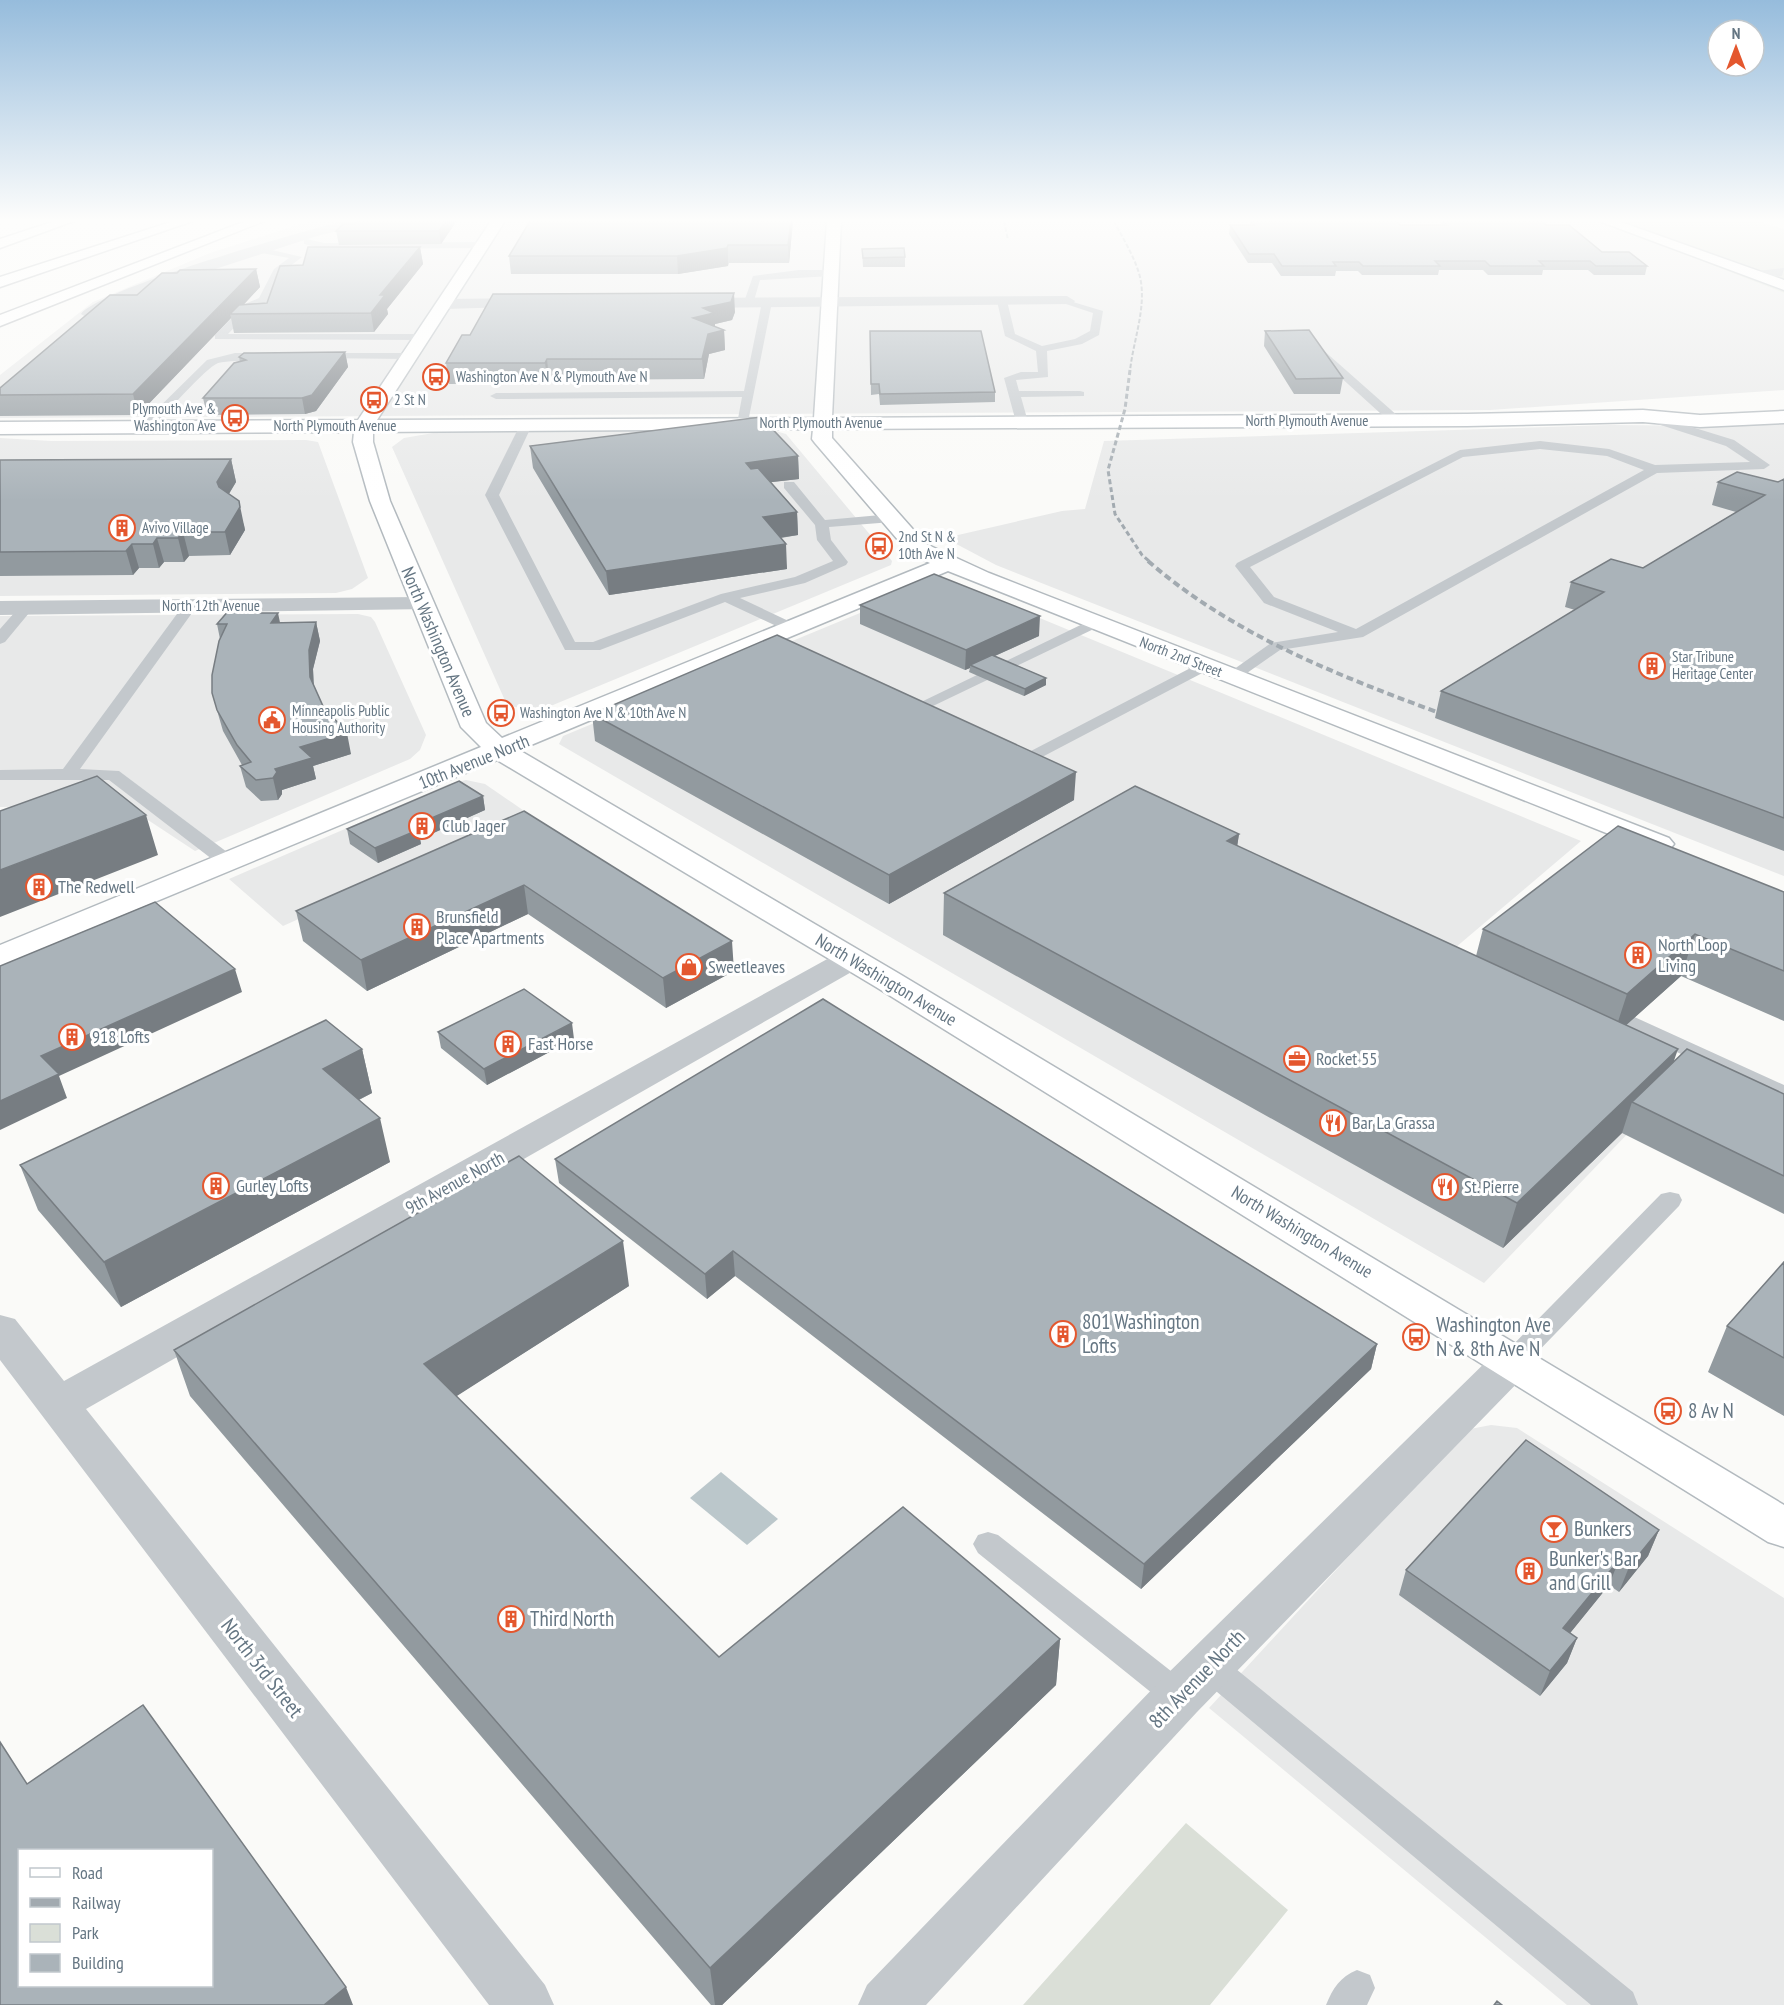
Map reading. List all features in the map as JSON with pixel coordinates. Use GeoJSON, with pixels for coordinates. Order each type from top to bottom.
{"type":"FeatureCollection","features":[{"type":"Feature","properties":{"kind":"main road"},"geometry":{"type":"LineString","coordinates":[[0,321],[17,315]]}},
{"type":"Feature","properties":{"kind":"main road"},"geometry":{"type":"LineString","coordinates":[[363,426],[438,315]]}},
{"type":"Feature","properties":{"kind":"main road","name":"North 2nd Street"},"geometry":{"type":"LineString","coordinates":[[829,315],[822,439],[918,549],[946,564],[1684,855]]}},
{"type":"Feature","properties":{"kind":"main road","name":"North Plymouth Avenue"},"geometry":{"type":"LineString","coordinates":[[0,428],[1395,420],[1643,416],[1700,421],[1783,413]]}},
{"type":"Feature","properties":{"kind":"main road","name":"North Washington Avenue"},"geometry":{"type":"LineString","coordinates":[[363,426],[363,442],[380,501],[421,604],[474,727],[501,751],[851,959],[1784,1528]]}},
{"type":"Feature","properties":{"kind":"main road","name":"10th Avenue North"},"geometry":{"type":"LineString","coordinates":[[0,956],[501,751],[946,564]]}},
{"type":"Feature","properties":{"kind":"street"},"geometry":{"type":"LineString","coordinates":[[79,322],[91,315]]}},
{"type":"Feature","properties":{"kind":"street","name":"North 12th Avenue"},"geometry":{"type":"LineString","coordinates":[[0,608],[421,604]]}},
{"type":"Feature","properties":{"kind":"street","name":"9th Avenue North"},"geometry":{"type":"LineString","coordinates":[[57,1405],[851,959]]}},
{"type":"Feature","properties":{"kind":"street","name":"North 3rd Street"},"geometry":{"type":"LineString","coordinates":[[0,1330],[525,2005]]}},
{"type":"Feature","properties":{"kind":"street","name":"8th Avenue North"},"geometry":{"type":"LineString","coordinates":[[887,2005],[1194,1681],[1513,1361]]}},
{"type":"Feature","properties":{"kind":"lane"},"geometry":{"type":"LineString","coordinates":[[241,315],[219,337],[423,337]]}},
{"type":"Feature","properties":{"kind":"lane"},"geometry":{"type":"LineString","coordinates":[[743,424],[765,315]]}},
{"type":"Feature","properties":{"kind":"lane"},"geometry":{"type":"LineString","coordinates":[[1005,315],[1010,336],[1041,349],[1078,342],[1095,333],[1098,315]]}},
{"type":"Feature","properties":{"kind":"lane"},"geometry":{"type":"LineString","coordinates":[[1293,338],[1312,344],[1395,420]]}},
{"type":"Feature","properties":{"kind":"lane"},"geometry":{"type":"LineString","coordinates":[[1022,422],[1010,378],[1021,375],[1044,375],[1041,349]]}},
{"type":"Feature","properties":{"kind":"lane"},"geometry":{"type":"LineString","coordinates":[[146,427],[211,362],[235,356],[281,356]]}},
{"type":"Feature","properties":{"kind":"lane"},"geometry":{"type":"LineString","coordinates":[[304,356],[410,356]]}},
{"type":"Feature","properties":{"kind":"lane"},"geometry":{"type":"LineString","coordinates":[[496,396],[749,394]]}},
{"type":"Feature","properties":{"kind":"lane"},"geometry":{"type":"LineString","coordinates":[[1014,394],[1080,394]]}},
{"type":"Feature","properties":{"kind":"lane"},"geometry":{"type":"LineString","coordinates":[[1355,634],[1269,600],[1242,566],[1460,454],[1540,445],[1609,453],[1654,469],[1764,465],[1730,443],[1643,416]]}},
{"type":"Feature","properties":{"kind":"lane"},"geometry":{"type":"LineString","coordinates":[[526,425],[492,495],[570,647],[595,647],[726,597],[800,580],[841,562],[824,540],[822,524],[789,485]]}},
{"type":"Feature","properties":{"kind":"lane"},"geometry":{"type":"LineString","coordinates":[[1231,677],[1276,646],[1355,634],[1654,469]]}},
{"type":"Feature","properties":{"kind":"lane"},"geometry":{"type":"LineString","coordinates":[[822,524],[892,518]]}},
{"type":"Feature","properties":{"kind":"lane"},"geometry":{"type":"LineString","coordinates":[[726,597],[792,628]]}},
{"type":"Feature","properties":{"kind":"lane"},"geometry":{"type":"LineString","coordinates":[[68,774],[189,606]]}},
{"type":"Feature","properties":{"kind":"lane"},"geometry":{"type":"LineString","coordinates":[[0,639],[27,608]]}},
{"type":"Feature","properties":{"kind":"lane"},"geometry":{"type":"LineString","coordinates":[[927,703],[1095,623]]}},
{"type":"Feature","properties":{"kind":"lane"},"geometry":{"type":"LineString","coordinates":[[1038,753],[1204,666]]}},
{"type":"Feature","properties":{"kind":"lane"},"geometry":{"type":"LineString","coordinates":[[0,775],[113,775],[228,862]]}},
{"type":"Feature","properties":{"kind":"lane"},"geometry":{"type":"LineString","coordinates":[[1630,1022],[1784,1094]]}},
{"type":"Feature","properties":{"kind":"lane"},"geometry":{"type":"LineString","coordinates":[[1513,1361],[1670,1200]]}},
{"type":"Feature","properties":{"kind":"lane"},"geometry":{"type":"LineString","coordinates":[[988,1544],[1194,1681],[1620,2005]]}},
{"type":"Feature","properties":{"kind":"shaded area"},"geometry":{"type":"Polygon","coordinates":[[[77,315],[1784,315],[1784,390],[1490,410],[0,418],[0,375],[77,315]]]}},
{"type":"Feature","properties":{"kind":"shaded area"},"geometry":{"type":"Polygon","coordinates":[[[1784,422],[1784,876],[996,565],[945,538],[1062,511],[1085,509],[1104,441],[1610,425],[1739,426],[1784,422]]]}},
{"type":"Feature","properties":{"kind":"shaded area"},"geometry":{"type":"Polygon","coordinates":[[[772,430],[786,434],[892,561],[891,565],[553,705],[529,710],[507,705],[392,447],[404,438],[439,432],[772,430]]]}},
{"type":"Feature","properties":{"kind":"shaded area"},"geometry":{"type":"Polygon","coordinates":[[[0,438],[51,441],[306,440],[318,442],[368,578],[352,589],[336,593],[0,596],[0,438]]]}},
{"type":"Feature","properties":{"kind":"shaded area"},"geometry":{"type":"Polygon","coordinates":[[[935,582],[967,588],[1581,841],[1429,970],[1685,1074],[1484,1283],[559,744],[563,736],[935,582]]]}},
{"type":"Feature","properties":{"kind":"shaded area"},"geometry":{"type":"Polygon","coordinates":[[[358,614],[371,617],[375,622],[426,735],[420,750],[410,759],[195,851],[104,791],[63,806],[0,807],[0,616],[358,614]]]}},
{"type":"Feature","properties":{"kind":"shaded area"},"geometry":{"type":"Polygon","coordinates":[[[466,780],[485,784],[530,815],[283,926],[229,879],[449,784],[466,780]]]}},
{"type":"Feature","properties":{"kind":"shaded area"},"geometry":{"type":"Polygon","coordinates":[[[1491,1425],[1517,1428],[1784,1598],[1784,2005],[1567,2005],[1209,1708],[1465,1430],[1491,1425]]]}},
{"type":"Feature","properties":{"kind":"shaded area"},"geometry":{"type":"Polygon","coordinates":[[[721,1472],[778,1519],[747,1545],[690,1498],[721,1472]]]}},
{"type":"Feature","properties":{"kind":"green space"},"geometry":{"type":"Polygon","coordinates":[[[1186,1823],[1288,1910],[1210,2005],[1023,2005],[1186,1823]]]}},
{"type":"Feature","properties":{"kind":"building"},"geometry":{"type":"Polygon","coordinates":[[[87,315],[211,315],[133,394],[0,395],[0,388],[87,315]]]}},
{"type":"Feature","properties":{"kind":"building"},"geometry":{"type":"Polygon","coordinates":[[[481,315],[707,315],[693,318],[724,330],[708,334],[702,359],[547,359],[545,363],[446,363],[462,335],[470,335],[481,315]]]}},
{"type":"Feature","properties":{"kind":"building"},"geometry":{"type":"Polygon","coordinates":[[[1309,330],[1343,378],[1296,379],[1265,331],[1309,330]]]}},
{"type":"Feature","properties":{"kind":"building"},"geometry":{"type":"Polygon","coordinates":[[[870,331],[981,331],[995,392],[880,394],[879,384],[871,384],[870,331]]]}},
{"type":"Feature","properties":{"kind":"building"},"geometry":{"type":"Polygon","coordinates":[[[345,352],[312,395],[302,398],[203,398],[234,363],[246,360],[239,357],[244,353],[345,352]]]}},
{"type":"Feature","properties":{"kind":"building"},"geometry":{"type":"Polygon","coordinates":[[[761,417],[798,456],[746,463],[751,469],[758,468],[797,512],[763,517],[786,544],[606,571],[530,446],[761,417]]]}},
{"type":"Feature","properties":{"kind":"building","name":"Avivo Village"},"geometry":{"type":"Polygon","coordinates":[[[231,459],[217,482],[219,487],[239,501],[240,507],[225,532],[183,532],[178,538],[157,538],[153,544],[132,544],[126,551],[0,552],[0,460],[231,459]]]}},
{"type":"Feature","properties":{"kind":"building","name":"Star Tribune Heritage Center"},"geometry":{"type":"Polygon","coordinates":[[[1737,472],[1778,482],[1784,479],[1784,818],[1441,691],[1604,592],[1571,582],[1611,559],[1643,568],[1765,495],[1718,482],[1737,472]]]}},
{"type":"Feature","properties":{"kind":"building"},"geometry":{"type":"Polygon","coordinates":[[[934,574],[1040,616],[966,650],[860,605],[934,574]]]}},
{"type":"Feature","properties":{"kind":"building","name":"Minneapolis Public Housing Authority"},"geometry":{"type":"Polygon","coordinates":[[[242,608],[245,613],[278,613],[271,623],[316,622],[309,650],[310,677],[323,706],[347,733],[300,747],[312,758],[275,769],[277,772],[273,778],[256,780],[240,766],[251,762],[237,745],[217,710],[212,693],[212,675],[219,641],[227,624],[217,624],[230,609],[242,608]]]}},
{"type":"Feature","properties":{"kind":"building"},"geometry":{"type":"Polygon","coordinates":[[[777,635],[1076,772],[889,875],[592,714],[777,635]]]}},
{"type":"Feature","properties":{"kind":"building"},"geometry":{"type":"Polygon","coordinates":[[[992,655],[1046,678],[1025,689],[970,665],[992,655]]]}},
{"type":"Feature","properties":{"kind":"building"},"geometry":{"type":"Polygon","coordinates":[[[97,776],[146,815],[0,870],[0,811],[97,776]]]}},
{"type":"Feature","properties":{"kind":"building"},"geometry":{"type":"Polygon","coordinates":[[[459,781],[483,796],[413,826],[418,830],[375,848],[347,829],[459,781]]]}},
{"type":"Feature","properties":{"kind":"building"},"geometry":{"type":"Polygon","coordinates":[[[1135,786],[1239,834],[1227,841],[1678,1049],[1517,1203],[944,893],[1135,786]]]}},
{"type":"Feature","properties":{"kind":"building"},"geometry":{"type":"Polygon","coordinates":[[[524,811],[732,941],[663,978],[524,885],[361,960],[296,911],[524,811]]]}},
{"type":"Feature","properties":{"kind":"building"},"geometry":{"type":"Polygon","coordinates":[[[1618,826],[1784,892],[1784,971],[1695,934],[1627,994],[1483,929],[1618,826]]]}},
{"type":"Feature","properties":{"kind":"building","name":"918 Lofts"},"geometry":{"type":"Polygon","coordinates":[[[155,902],[235,969],[41,1056],[59,1074],[0,1101],[0,966],[155,902]]]}},
{"type":"Feature","properties":{"kind":"building","name":"Fast Horse"},"geometry":{"type":"Polygon","coordinates":[[[524,989],[572,1023],[484,1069],[438,1032],[524,989]]]}},
{"type":"Feature","properties":{"kind":"building","name":"801 Washington Lofts"},"geometry":{"type":"Polygon","coordinates":[[[823,999],[1377,1344],[1144,1564],[733,1251],[705,1274],[555,1159],[823,999]]]}},
{"type":"Feature","properties":{"kind":"building"},"geometry":{"type":"Polygon","coordinates":[[[326,1020],[362,1049],[323,1069],[380,1118],[104,1262],[20,1165],[326,1020]]]}},
{"type":"Feature","properties":{"kind":"building"},"geometry":{"type":"Polygon","coordinates":[[[1687,1049],[1784,1094],[1784,1176],[1632,1102],[1687,1049]]]}},
{"type":"Feature","properties":{"kind":"building","name":"Third North"},"geometry":{"type":"Polygon","coordinates":[[[519,1156],[623,1241],[424,1364],[719,1657],[903,1507],[1060,1639],[710,1968],[174,1350],[519,1156]]]}},
{"type":"Feature","properties":{"kind":"building"},"geometry":{"type":"Polygon","coordinates":[[[1784,1262],[1784,1358],[1727,1326],[1784,1262]]]}},
{"type":"Feature","properties":{"kind":"building","name":"Bunker's Bar and Grill"},"geometry":{"type":"Polygon","coordinates":[[[1526,1440],[1659,1530],[1629,1567],[1619,1560],[1563,1628],[1577,1638],[1550,1671],[1406,1570],[1526,1440]]]}},
{"type":"Feature","properties":{"kind":"building"},"geometry":{"type":"Polygon","coordinates":[[[143,1705],[346,1987],[324,2005],[0,2005],[0,1742],[27,1784],[143,1705]]]}},
{"type":"Feature","properties":{"kind":"railway"},"geometry":{"type":"LineString","coordinates":[[1130,371],[1141,315]]}},
{"type":"Feature","properties":{"kind":"railway"},"geometry":{"type":"LineString","coordinates":[[1130,370],[1125,409],[1108,470],[1115,514],[1142,555],[1150,562]]}},
{"type":"Feature","properties":{"kind":"railway"},"geometry":{"type":"LineString","coordinates":[[1148,561],[1215,611],[1251,632],[1325,668],[1442,714]]}},
{"type":"Feature","properties":{"kind":"place","name":"Washington Ave N & Plymouth Ave N"},"geometry":{"type":"Point","coordinates":[436,377]}},
{"type":"Feature","properties":{"kind":"place","name":"2 St N"},"geometry":{"type":"Point","coordinates":[374,400]}},
{"type":"Feature","properties":{"kind":"place","name":"Plymouth Ave & Washington Ave"},"geometry":{"type":"Point","coordinates":[235,418]}},
{"type":"Feature","properties":{"kind":"place","name":"Avivo Village"},"geometry":{"type":"Point","coordinates":[122,528]}},
{"type":"Feature","properties":{"kind":"place","name":"2nd St N & 10th Ave N"},"geometry":{"type":"Point","coordinates":[879,546]}},
{"type":"Feature","properties":{"kind":"place","name":"Star Tribune Heritage Center"},"geometry":{"type":"Point","coordinates":[1652,666]}},
{"type":"Feature","properties":{"kind":"place","name":"Washington Ave N & 10th Ave N"},"geometry":{"type":"Point","coordinates":[501,713]}},
{"type":"Feature","properties":{"kind":"place","name":"Minneapolis Public Housing Authority"},"geometry":{"type":"Point","coordinates":[272,720]}},
{"type":"Feature","properties":{"kind":"place","name":"Club Jager"},"geometry":{"type":"Point","coordinates":[422,826]}},
{"type":"Feature","properties":{"kind":"place","name":"The Redwell"},"geometry":{"type":"Point","coordinates":[39,887]}},
{"type":"Feature","properties":{"kind":"place","name":"Brunsfield Place Apartments"},"geometry":{"type":"Point","coordinates":[417,927]}},
{"type":"Feature","properties":{"kind":"place","name":"North Loop Living"},"geometry":{"type":"Point","coordinates":[1638,955]}},
{"type":"Feature","properties":{"kind":"place","name":"Sweetleaves"},"geometry":{"type":"Point","coordinates":[689,967]}},
{"type":"Feature","properties":{"kind":"place","name":"918 Lofts"},"geometry":{"type":"Point","coordinates":[72,1037]}},
{"type":"Feature","properties":{"kind":"place","name":"Fast Horse"},"geometry":{"type":"Point","coordinates":[508,1044]}},
{"type":"Feature","properties":{"kind":"place","name":"Rocket 55"},"geometry":{"type":"Point","coordinates":[1297,1059]}},
{"type":"Feature","properties":{"kind":"place","name":"Bar La Grassa"},"geometry":{"type":"Point","coordinates":[1333,1123]}},
{"type":"Feature","properties":{"kind":"place","name":"Gurley Lofts"},"geometry":{"type":"Point","coordinates":[216,1186]}},
{"type":"Feature","properties":{"kind":"place","name":"St. Pierre"},"geometry":{"type":"Point","coordinates":[1445,1187]}},
{"type":"Feature","properties":{"kind":"place","name":"801 Washington Lofts"},"geometry":{"type":"Point","coordinates":[1063,1334]}},
{"type":"Feature","properties":{"kind":"place","name":"Washington Ave N & 8th Ave N"},"geometry":{"type":"Point","coordinates":[1416,1337]}},
{"type":"Feature","properties":{"kind":"place","name":"8 Av N"},"geometry":{"type":"Point","coordinates":[1668,1411]}},
{"type":"Feature","properties":{"kind":"place","name":"Bunkers"},"geometry":{"type":"Point","coordinates":[1554,1529]}},
{"type":"Feature","properties":{"kind":"place","name":"Bunker's Bar and Grill"},"geometry":{"type":"Point","coordinates":[1529,1571]}},
{"type":"Feature","properties":{"kind":"place","name":"Third North"},"geometry":{"type":"Point","coordinates":[511,1619]}}]}
